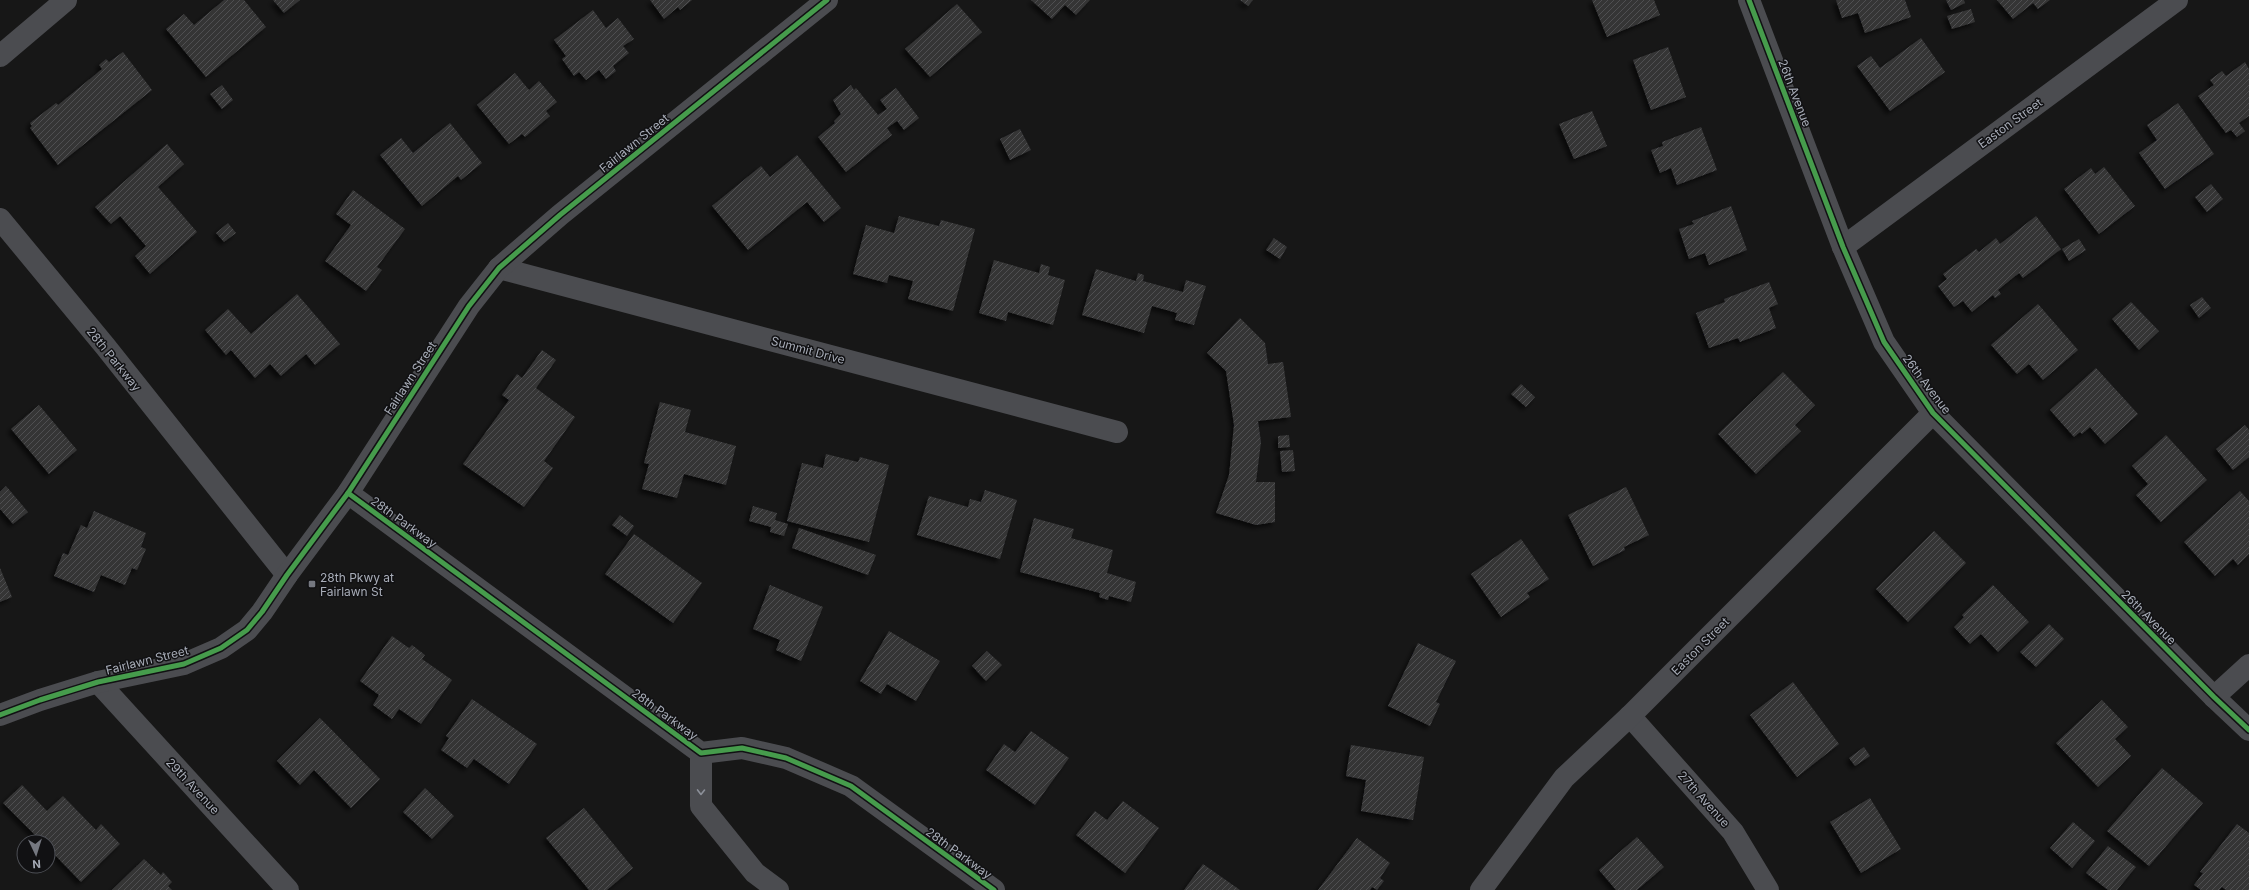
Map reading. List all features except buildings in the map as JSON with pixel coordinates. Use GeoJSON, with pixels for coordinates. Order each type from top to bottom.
{"type":"FeatureCollection","features":[{"type":"Feature","properties":{"kind":"street"},"geometry":{"type":"LineString","coordinates":[[0,56],[66,0]]}},
{"type":"Feature","properties":{"kind":"street","name":"Fairlawn Street"},"geometry":{"type":"LineString","coordinates":[[0,715],[40,700],[98,682],[184,664],[221,648],[246,630],[262,612],[287,575],[348,494],[469,306],[499,268],[560,215],[827,0]]}},
{"type":"Feature","properties":{"kind":"street","name":"26th Avenue"},"geometry":{"type":"LineString","coordinates":[[1749,0],[1843,247],[1884,342],[1933,412],[2214,697],[2249,730]]}},
{"type":"Feature","properties":{"kind":"street","name":"Easton Street"},"geometry":{"type":"LineString","coordinates":[[1843,247],[2177,0]]}},
{"type":"Feature","properties":{"kind":"street","name":"28th Parkway"},"geometry":{"type":"LineString","coordinates":[[0,219],[104,346],[287,575]]}},
{"type":"Feature","properties":{"kind":"street","name":"Summit Drive"},"geometry":{"type":"LineString","coordinates":[[499,268],[1117,432]]}},
{"type":"Feature","properties":{"kind":"street","name":"Easton Street"},"geometry":{"type":"LineString","coordinates":[[1481,890],[1564,778],[1630,716],[1933,412]]}},
{"type":"Feature","properties":{"kind":"street","name":"28th Parkway"},"geometry":{"type":"LineString","coordinates":[[348,494],[701,753],[742,748],[786,758],[851,786],[994,890]]}},
{"type":"Feature","properties":{"kind":"street"},"geometry":{"type":"LineString","coordinates":[[2214,697],[2249,665]]}},
{"type":"Feature","properties":{"kind":"street","name":"29th Avenue"},"geometry":{"type":"LineString","coordinates":[[98,682],[288,890]]}},
{"type":"Feature","properties":{"kind":"street","name":"27th Avenue"},"geometry":{"type":"LineString","coordinates":[[1630,716],[1733,832],[1768,890]]}},
{"type":"Feature","properties":{"kind":"street","name":"28th Parkway"},"geometry":{"type":"LineString","coordinates":[[701,753],[701,806],[755,873],[778,890]]}},
{"type":"Feature","properties":{"kind":"cycle path"},"geometry":{"type":"LineString","coordinates":[[0,715],[40,700],[98,682],[184,664],[221,648],[247,630],[262,612],[287,575],[348,493],[469,306],[499,268],[560,215],[827,0]]}},
{"type":"Feature","properties":{"kind":"cycle path"},"geometry":{"type":"LineString","coordinates":[[1749,0],[1843,247],[1884,342],[1933,413],[2214,697],[2249,730]]}},
{"type":"Feature","properties":{"kind":"cycle path"},"geometry":{"type":"LineString","coordinates":[[348,493],[701,753],[742,748],[786,758],[851,786],[994,890]]}},
{"type":"Feature","properties":{"kind":"place","name":"28th Pkwy at Fairlawn St"},"geometry":{"type":"Point","coordinates":[312,584]}}]}
